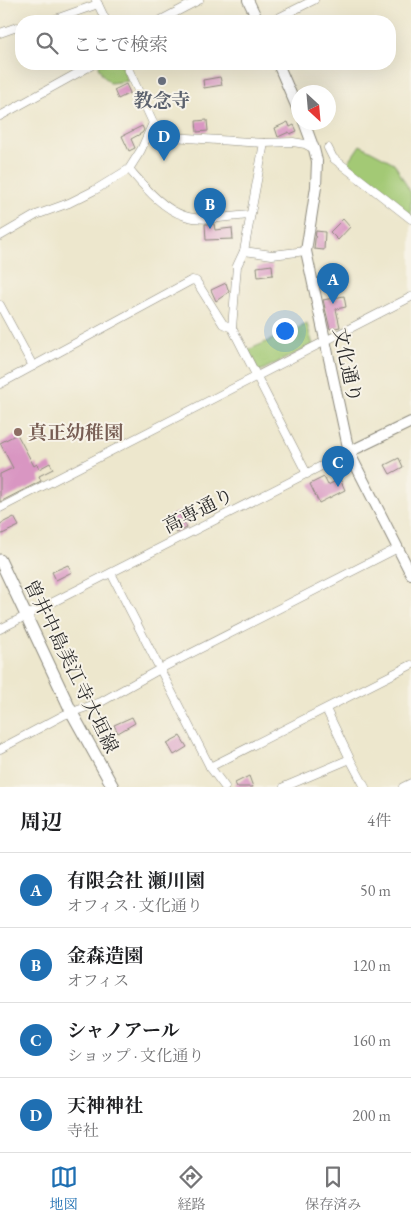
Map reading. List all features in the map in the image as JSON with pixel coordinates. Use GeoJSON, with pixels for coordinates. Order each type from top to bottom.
{"type":"FeatureCollection","features":[{"type":"Feature","properties":{"kind":"main road","name":"曽井中島美江寺大垣線"},"geometry":{"type":"LineString","coordinates":[[0,560],[72,713],[113,787]]}},
{"type":"Feature","properties":{"kind":"street"},"geometry":{"type":"LineString","coordinates":[[170,15],[199,0]]}},
{"type":"Feature","properties":{"kind":"street"},"geometry":{"type":"LineString","coordinates":[[248,0],[255,15]]}},
{"type":"Feature","properties":{"kind":"street"},"geometry":{"type":"LineString","coordinates":[[284,15],[314,0]]}},
{"type":"Feature","properties":{"kind":"street"},"geometry":{"type":"LineString","coordinates":[[65,15],[97,2],[103,15]]}},
{"type":"Feature","properties":{"kind":"street"},"geometry":{"type":"LineString","coordinates":[[0,33],[15,28]]}},
{"type":"Feature","properties":{"kind":"street"},"geometry":{"type":"LineString","coordinates":[[0,116],[83,70]]}},
{"type":"Feature","properties":{"kind":"street"},"geometry":{"type":"LineString","coordinates":[[129,70],[152,123],[172,137],[264,143],[299,143],[314,149]]}},
{"type":"Feature","properties":{"kind":"street"},"geometry":{"type":"LineString","coordinates":[[281,70],[291,94]]}},
{"type":"Feature","properties":{"kind":"street"},"geometry":{"type":"LineString","coordinates":[[0,236],[36,215],[69,203],[95,190],[129,169],[141,150],[152,123]]}},
{"type":"Feature","properties":{"kind":"street","name":"文化通り"},"geometry":{"type":"LineString","coordinates":[[307,130],[317,161],[316,187],[306,251],[349,452],[411,574]]}},
{"type":"Feature","properties":{"kind":"street"},"geometry":{"type":"LineString","coordinates":[[264,143],[244,250],[237,266],[232,328],[308,474]]}},
{"type":"Feature","properties":{"kind":"street"},"geometry":{"type":"LineString","coordinates":[[328,148],[333,158],[411,219]]}},
{"type":"Feature","properties":{"kind":"street"},"geometry":{"type":"LineString","coordinates":[[129,169],[172,211],[186,217],[250,215]]}},
{"type":"Feature","properties":{"kind":"street"},"geometry":{"type":"LineString","coordinates":[[244,250],[272,255],[306,251]]}},
{"type":"Feature","properties":{"kind":"street"},"geometry":{"type":"LineString","coordinates":[[0,384],[192,280],[196,281],[224,324],[232,328]]}},
{"type":"Feature","properties":{"kind":"street"},"geometry":{"type":"LineString","coordinates":[[0,508],[411,297]]}},
{"type":"Feature","properties":{"kind":"street"},"geometry":{"type":"LineString","coordinates":[[0,304],[33,366]]}},
{"type":"Feature","properties":{"kind":"street","name":"高専通り"},"geometry":{"type":"LineString","coordinates":[[0,629],[411,422]]}},
{"type":"Feature","properties":{"kind":"street"},"geometry":{"type":"LineString","coordinates":[[0,749],[64,715],[93,706],[160,669],[398,548]]}},
{"type":"Feature","properties":{"kind":"street"},"geometry":{"type":"LineString","coordinates":[[111,573],[210,767],[225,787]]}},
{"type":"Feature","properties":{"kind":"street"},"geometry":{"type":"LineString","coordinates":[[210,767],[411,665]]}},
{"type":"Feature","properties":{"kind":"street"},"geometry":{"type":"LineString","coordinates":[[326,709],[365,787]]}},
{"type":"Feature","properties":{"kind":"street"},"geometry":{"type":"LineString","coordinates":[[284,787],[350,759]]}},
{"type":"Feature","properties":{"kind":"street"},"geometry":{"type":"LineString","coordinates":[[403,787],[411,783]]}},
{"type":"Feature","properties":{"kind":"green space"},"geometry":{"type":"Polygon","coordinates":[[[100,70],[123,70],[128,81],[110,83],[100,70]]]}},
{"type":"Feature","properties":{"kind":"green space"},"geometry":{"type":"Polygon","coordinates":[[[360,145],[394,163],[411,193],[411,216],[347,164],[360,145]]]}},
{"type":"Feature","properties":{"kind":"green space"},"geometry":{"type":"Polygon","coordinates":[[[307,324],[313,345],[258,372],[248,350],[307,324]]]}},
{"type":"Feature","properties":{"kind":"building"},"geometry":{"type":"Polygon","coordinates":[[[220,77],[222,85],[204,88],[203,80],[220,77]]]}},
{"type":"Feature","properties":{"kind":"building"},"geometry":{"type":"Polygon","coordinates":[[[126,84],[130,93],[118,99],[114,90],[126,84]]]}},
{"type":"Feature","properties":{"kind":"building"},"geometry":{"type":"Polygon","coordinates":[[[207,120],[208,131],[197,132],[196,121],[207,120]]]}},
{"type":"Feature","properties":{"kind":"building"},"geometry":{"type":"Polygon","coordinates":[[[288,122],[291,130],[297,131],[278,137],[275,128],[288,122]]]}},
{"type":"Feature","properties":{"kind":"building"},"geometry":{"type":"Polygon","coordinates":[[[142,126],[144,130],[142,133],[131,139],[135,148],[129,151],[122,136],[142,126]]]}},
{"type":"Feature","properties":{"kind":"building"},"geometry":{"type":"Polygon","coordinates":[[[343,219],[350,227],[338,240],[330,232],[343,219]]]}},
{"type":"Feature","properties":{"kind":"building"},"geometry":{"type":"Polygon","coordinates":[[[205,224],[214,224],[215,230],[232,228],[233,239],[206,240],[205,224]]]}},
{"type":"Feature","properties":{"kind":"building"},"geometry":{"type":"Polygon","coordinates":[[[316,231],[325,232],[324,250],[314,249],[316,231]]]}},
{"type":"Feature","properties":{"kind":"building"},"geometry":{"type":"Polygon","coordinates":[[[272,265],[273,275],[258,277],[257,267],[272,265]]]}},
{"type":"Feature","properties":{"kind":"building"},"geometry":{"type":"Polygon","coordinates":[[[343,270],[343,278],[325,280],[325,271],[343,270]]]}},
{"type":"Feature","properties":{"kind":"building"},"geometry":{"type":"Polygon","coordinates":[[[226,283],[229,292],[216,301],[211,290],[226,283]]]}},
{"type":"Feature","properties":{"kind":"building"},"geometry":{"type":"Polygon","coordinates":[[[344,296],[346,307],[336,309],[340,327],[330,329],[323,300],[344,296]]]}},
{"type":"Feature","properties":{"kind":"building"},"geometry":{"type":"Polygon","coordinates":[[[17,434],[34,466],[37,464],[39,469],[50,463],[53,469],[39,476],[41,481],[0,502],[0,474],[13,468],[0,443],[17,434]]]}},
{"type":"Feature","properties":{"kind":"building"},"geometry":{"type":"Polygon","coordinates":[[[399,458],[403,467],[390,474],[385,465],[399,458]]]}},
{"type":"Feature","properties":{"kind":"building"},"geometry":{"type":"Polygon","coordinates":[[[324,477],[328,485],[340,479],[345,490],[319,503],[310,484],[324,477]]]}},
{"type":"Feature","properties":{"kind":"building"},"geometry":{"type":"Polygon","coordinates":[[[178,512],[187,528],[176,533],[168,517],[178,512]]]}},
{"type":"Feature","properties":{"kind":"building"},"geometry":{"type":"Polygon","coordinates":[[[14,517],[19,526],[0,535],[0,524],[14,517]]]}},
{"type":"Feature","properties":{"kind":"building"},"geometry":{"type":"Polygon","coordinates":[[[68,565],[72,572],[56,580],[52,572],[68,565]]]}},
{"type":"Feature","properties":{"kind":"building"},"geometry":{"type":"Polygon","coordinates":[[[132,717],[135,723],[118,733],[114,725],[132,717]]]}},
{"type":"Feature","properties":{"kind":"building"},"geometry":{"type":"Polygon","coordinates":[[[180,736],[187,747],[174,755],[167,743],[180,736]]]}},
{"type":"Feature","properties":{"kind":"building"},"geometry":{"type":"Polygon","coordinates":[[[249,776],[253,787],[237,787],[235,783],[249,776]]]}},
{"type":"Feature","properties":{"kind":"place","name":"教念寺"},"geometry":{"type":"Point","coordinates":[162,81]}},
{"type":"Feature","properties":{"kind":"place","name":"天神神社"},"geometry":{"type":"Point","coordinates":[164,161]}},
{"type":"Feature","properties":{"kind":"place","name":"金森造園"},"geometry":{"type":"Point","coordinates":[210,229]}},
{"type":"Feature","properties":{"kind":"place","name":"有限会社 瀬川園"},"geometry":{"type":"Point","coordinates":[333,304]}},
{"type":"Feature","properties":{"kind":"place","name":"真正幼稚園"},"geometry":{"type":"Point","coordinates":[18,432]}},
{"type":"Feature","properties":{"kind":"place","name":"シャノアール"},"geometry":{"type":"Point","coordinates":[338,487]}}]}
